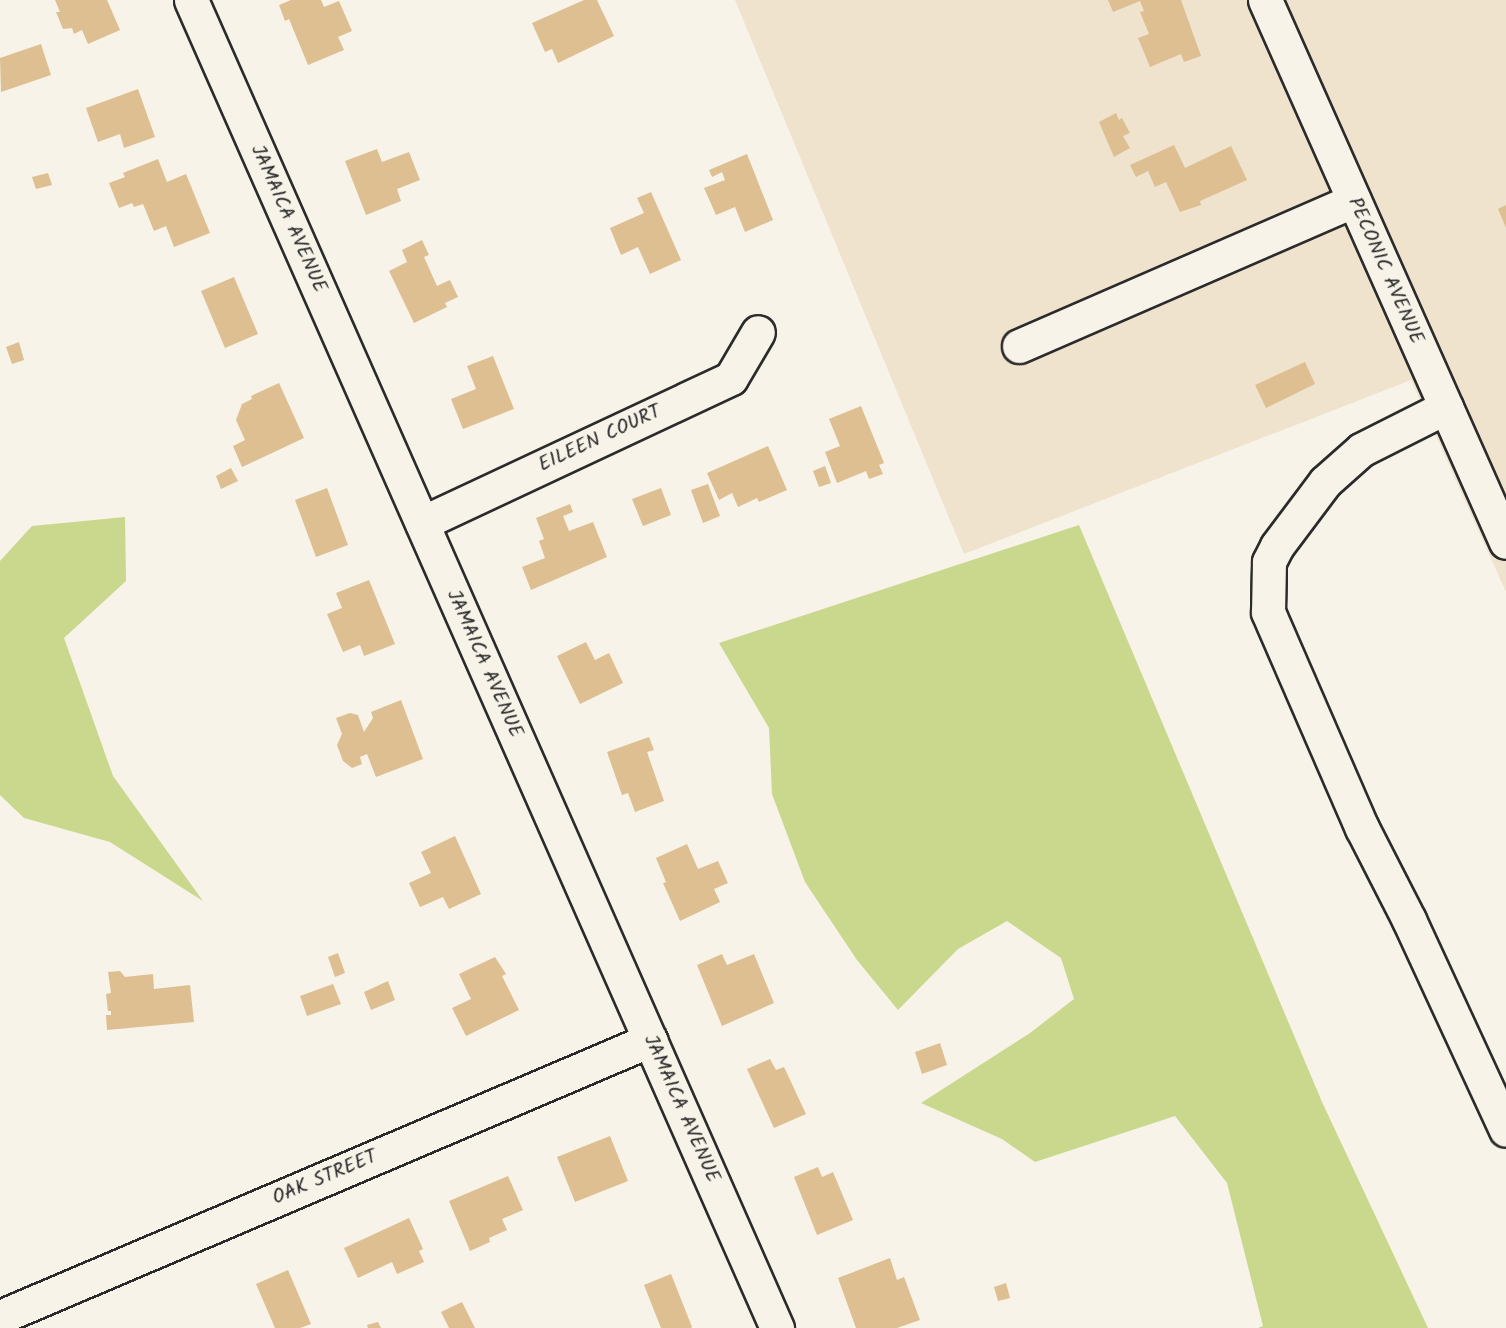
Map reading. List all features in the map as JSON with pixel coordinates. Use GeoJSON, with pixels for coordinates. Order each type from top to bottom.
{"type":"FeatureCollection","features":[{"type":"Feature","properties":{"kind":"street","name":"JAMAICA AVENUE"},"geometry":{"type":"LineString","coordinates":[[191,0],[777,1328]]}},
{"type":"Feature","properties":{"kind":"street","name":"PECONIC AVENUE"},"geometry":{"type":"LineString","coordinates":[[1265,0],[1506,542]]}},
{"type":"Feature","properties":{"kind":"street"},"geometry":{"type":"LineString","coordinates":[[1019,346],[1354,200]]}},
{"type":"Feature","properties":{"kind":"street","name":"EILEEN COURT"},"geometry":{"type":"LineString","coordinates":[[422,523],[730,378],[758,333]]}},
{"type":"Feature","properties":{"kind":"street"},"geometry":{"type":"LineString","coordinates":[[1446,407],[1361,450],[1325,482],[1277,546],[1269,562],[1268,612],[1312,716],[1506,1130]]}},
{"type":"Feature","properties":{"kind":"street","name":"OAK STREET"},"geometry":{"type":"LineString","coordinates":[[0,1317],[650,1040]]}},
{"type":"Feature","properties":{"kind":"shaded area"},"geometry":{"type":"Polygon","coordinates":[[[735,0],[1506,0],[1506,592],[1411,380],[964,554],[735,0]]]}},
{"type":"Feature","properties":{"kind":"green space"},"geometry":{"type":"Polygon","coordinates":[[[125,517],[126,581],[64,638],[113,776],[203,901],[110,842],[24,818],[0,795],[0,561],[32,526],[125,517]]]}},
{"type":"Feature","properties":{"kind":"green space"},"geometry":{"type":"Polygon","coordinates":[[[1079,525],[1322,1102],[1428,1328],[1258,1328],[1263,1326],[1227,1183],[1175,1116],[1035,1162],[1002,1139],[921,1103],[1030,1033],[1074,999],[1061,958],[1007,921],[958,949],[898,1010],[857,960],[805,882],[772,794],[769,728],[719,643],[1079,525]]]}},
{"type":"Feature","properties":{"kind":"building"},"geometry":{"type":"Polygon","coordinates":[[[55,0],[107,0],[120,30],[88,44],[82,30],[74,34],[72,28],[63,29],[56,12],[60,12],[55,0]]]}},
{"type":"Feature","properties":{"kind":"building"},"geometry":{"type":"Polygon","coordinates":[[[291,0],[321,0],[324,7],[339,1],[352,31],[338,37],[344,50],[308,65],[289,19],[285,21],[279,5],[291,0]]]}},
{"type":"Feature","properties":{"kind":"building"},"geometry":{"type":"Polygon","coordinates":[[[584,0],[597,0],[614,36],[558,63],[552,49],[545,52],[532,23],[584,0]]]}},
{"type":"Feature","properties":{"kind":"building"},"geometry":{"type":"Polygon","coordinates":[[[1108,0],[1181,0],[1201,56],[1184,62],[1181,54],[1150,67],[1138,38],[1149,34],[1140,12],[1144,11],[1140,1],[1113,12],[1108,0]]]}},
{"type":"Feature","properties":{"kind":"building"},"geometry":{"type":"Polygon","coordinates":[[[41,44],[51,75],[1,92],[0,58],[41,44]]]}},
{"type":"Feature","properties":{"kind":"building"},"geometry":{"type":"Polygon","coordinates":[[[138,89],[155,137],[124,148],[120,134],[98,142],[86,108],[138,89]]]}},
{"type":"Feature","properties":{"kind":"building"},"geometry":{"type":"Polygon","coordinates":[[[1116,113],[1119,120],[1122,118],[1130,133],[1123,136],[1130,148],[1114,157],[1099,122],[1116,113]]]}},
{"type":"Feature","properties":{"kind":"building"},"geometry":{"type":"Polygon","coordinates":[[[1174,145],[1185,168],[1231,146],[1247,180],[1200,201],[1201,205],[1180,212],[1166,182],[1155,187],[1148,171],[1136,177],[1130,165],[1174,145]]]}},
{"type":"Feature","properties":{"kind":"building"},"geometry":{"type":"Polygon","coordinates":[[[377,149],[382,162],[409,152],[420,180],[397,189],[401,201],[366,215],[345,161],[377,149]]]}},
{"type":"Feature","properties":{"kind":"building"},"geometry":{"type":"Polygon","coordinates":[[[747,154],[773,220],[745,232],[735,207],[716,215],[704,188],[725,180],[722,172],[712,177],[709,170],[747,154]]]}},
{"type":"Feature","properties":{"kind":"building"},"geometry":{"type":"Polygon","coordinates":[[[158,159],[167,182],[186,174],[210,233],[174,247],[166,226],[154,231],[143,204],[134,207],[132,203],[119,208],[109,183],[125,177],[123,173],[158,159]]]}},
{"type":"Feature","properties":{"kind":"building"},"geometry":{"type":"Polygon","coordinates":[[[48,173],[52,185],[36,189],[32,177],[48,173]]]}},
{"type":"Feature","properties":{"kind":"building"},"geometry":{"type":"Polygon","coordinates":[[[651,192],[681,260],[650,274],[638,247],[621,255],[610,228],[644,213],[637,198],[651,192]]]}},
{"type":"Feature","properties":{"kind":"building"},"geometry":{"type":"Polygon","coordinates":[[[1506,205],[1506,228],[1498,209],[1506,205]]]}},
{"type":"Feature","properties":{"kind":"building"},"geometry":{"type":"Polygon","coordinates":[[[422,240],[429,255],[424,257],[437,286],[450,280],[458,297],[445,303],[447,307],[414,323],[389,271],[407,262],[402,250],[422,240]]]}},
{"type":"Feature","properties":{"kind":"building"},"geometry":{"type":"Polygon","coordinates":[[[234,277],[258,334],[225,348],[201,291],[234,277]]]}},
{"type":"Feature","properties":{"kind":"building"},"geometry":{"type":"Polygon","coordinates":[[[19,342],[24,360],[12,364],[6,347],[19,342]]]}},
{"type":"Feature","properties":{"kind":"building"},"geometry":{"type":"Polygon","coordinates":[[[493,356],[514,409],[463,429],[451,399],[476,389],[467,366],[493,356]]]}},
{"type":"Feature","properties":{"kind":"building"},"geometry":{"type":"Polygon","coordinates":[[[1305,362],[1315,384],[1266,408],[1255,385],[1305,362]]]}},
{"type":"Feature","properties":{"kind":"building"},"geometry":{"type":"Polygon","coordinates":[[[279,383],[304,438],[242,467],[233,446],[245,440],[236,420],[242,404],[252,399],[251,396],[279,383]]]}},
{"type":"Feature","properties":{"kind":"building"},"geometry":{"type":"Polygon","coordinates":[[[861,406],[884,463],[879,465],[883,474],[869,479],[866,471],[837,483],[825,452],[840,446],[829,419],[861,406]]]}},
{"type":"Feature","properties":{"kind":"building"},"geometry":{"type":"Polygon","coordinates":[[[768,446],[787,490],[759,502],[757,498],[738,507],[732,493],[719,500],[707,473],[768,446]]]}},
{"type":"Feature","properties":{"kind":"building"},"geometry":{"type":"Polygon","coordinates":[[[825,466],[831,483],[819,487],[813,471],[825,466]]]}},
{"type":"Feature","properties":{"kind":"building"},"geometry":{"type":"Polygon","coordinates":[[[231,468],[238,481],[221,489],[216,476],[231,468]]]}},
{"type":"Feature","properties":{"kind":"building"},"geometry":{"type":"Polygon","coordinates":[[[708,484],[720,516],[703,523],[691,490],[708,484]]]}},
{"type":"Feature","properties":{"kind":"building"},"geometry":{"type":"Polygon","coordinates":[[[327,488],[348,545],[316,557],[295,500],[327,488]]]}},
{"type":"Feature","properties":{"kind":"building"},"geometry":{"type":"Polygon","coordinates":[[[661,488],[671,515],[643,526],[632,499],[661,488]]]}},
{"type":"Feature","properties":{"kind":"building"},"geometry":{"type":"Polygon","coordinates":[[[570,504],[573,512],[563,516],[569,531],[593,522],[607,557],[531,590],[522,567],[545,558],[539,541],[544,539],[536,518],[570,504]]]}},
{"type":"Feature","properties":{"kind":"building"},"geometry":{"type":"Polygon","coordinates":[[[369,580],[395,644],[364,656],[360,645],[343,652],[327,614],[342,608],[336,593],[369,580]]]}},
{"type":"Feature","properties":{"kind":"building"},"geometry":{"type":"Polygon","coordinates":[[[586,642],[595,660],[609,653],[623,683],[580,704],[557,656],[586,642]]]}},
{"type":"Feature","properties":{"kind":"building"},"geometry":{"type":"Polygon","coordinates":[[[401,700],[423,759],[376,777],[367,754],[360,757],[362,764],[352,768],[343,761],[337,745],[342,734],[336,718],[350,713],[358,715],[364,732],[373,718],[371,712],[401,700]]]}},
{"type":"Feature","properties":{"kind":"building"},"geometry":{"type":"Polygon","coordinates":[[[649,737],[654,750],[647,752],[664,801],[635,812],[628,793],[622,795],[607,752],[649,737]]]}},
{"type":"Feature","properties":{"kind":"building"},"geometry":{"type":"Polygon","coordinates":[[[455,836],[481,894],[449,909],[443,897],[420,907],[409,883],[431,873],[421,852],[455,836]]]}},
{"type":"Feature","properties":{"kind":"building"},"geometry":{"type":"Polygon","coordinates":[[[687,844],[698,869],[718,861],[728,883],[714,889],[720,902],[680,921],[663,883],[666,882],[656,858],[687,844]]]}},
{"type":"Feature","properties":{"kind":"building"},"geometry":{"type":"Polygon","coordinates":[[[338,953],[345,973],[335,977],[328,957],[338,953]]]}},
{"type":"Feature","properties":{"kind":"building"},"geometry":{"type":"Polygon","coordinates":[[[722,954],[727,965],[754,954],[774,1003],[722,1026],[697,965],[722,954]]]}},
{"type":"Feature","properties":{"kind":"building"},"geometry":{"type":"Polygon","coordinates":[[[495,957],[506,974],[502,976],[519,1010],[466,1036],[452,1008],[471,999],[459,974],[495,957]]]}},
{"type":"Feature","properties":{"kind":"building"},"geometry":{"type":"Polygon","coordinates":[[[120,971],[125,977],[153,974],[154,989],[190,985],[194,1022],[107,1030],[106,1015],[111,1015],[111,1011],[108,1011],[106,994],[111,993],[108,972],[120,971]]]}},
{"type":"Feature","properties":{"kind":"building"},"geometry":{"type":"Polygon","coordinates":[[[388,981],[395,1000],[371,1010],[364,992],[388,981]]]}},
{"type":"Feature","properties":{"kind":"building"},"geometry":{"type":"Polygon","coordinates":[[[333,984],[341,1004],[307,1016],[300,996],[333,984]]]}},
{"type":"Feature","properties":{"kind":"building"},"geometry":{"type":"Polygon","coordinates":[[[940,1043],[947,1065],[922,1074],[915,1052],[940,1043]]]}},
{"type":"Feature","properties":{"kind":"building"},"geometry":{"type":"Polygon","coordinates":[[[770,1059],[776,1070],[784,1067],[806,1114],[774,1128],[747,1069],[770,1059]]]}},
{"type":"Feature","properties":{"kind":"building"},"geometry":{"type":"Polygon","coordinates":[[[610,1136],[628,1181],[575,1202],[557,1157],[610,1136]]]}},
{"type":"Feature","properties":{"kind":"building"},"geometry":{"type":"Polygon","coordinates":[[[818,1167],[822,1177],[833,1172],[853,1220],[817,1235],[794,1177],[818,1167]]]}},
{"type":"Feature","properties":{"kind":"building"},"geometry":{"type":"Polygon","coordinates":[[[508,1176],[523,1210],[502,1219],[507,1230],[489,1238],[490,1242],[470,1251],[449,1201],[508,1176]]]}},
{"type":"Feature","properties":{"kind":"building"},"geometry":{"type":"Polygon","coordinates":[[[409,1218],[423,1249],[419,1251],[424,1262],[397,1274],[392,1262],[358,1278],[344,1248],[409,1218]]]}},
{"type":"Feature","properties":{"kind":"building"},"geometry":{"type":"Polygon","coordinates":[[[890,1258],[897,1280],[904,1277],[920,1320],[897,1328],[856,1328],[838,1278],[890,1258]]]}},
{"type":"Feature","properties":{"kind":"building"},"geometry":{"type":"Polygon","coordinates":[[[288,1270],[311,1324],[300,1328],[275,1328],[256,1284],[288,1270]]]}},
{"type":"Feature","properties":{"kind":"building"},"geometry":{"type":"Polygon","coordinates":[[[671,1274],[691,1328],[661,1328],[644,1285],[671,1274]]]}},
{"type":"Feature","properties":{"kind":"building"},"geometry":{"type":"Polygon","coordinates":[[[1006,1283],[1010,1298],[998,1301],[994,1287],[1006,1283]]]}},
{"type":"Feature","properties":{"kind":"building"},"geometry":{"type":"Polygon","coordinates":[[[462,1302],[475,1328],[449,1328],[441,1312],[462,1302]]]}},
{"type":"Feature","properties":{"kind":"building"},"geometry":{"type":"Polygon","coordinates":[[[378,1322],[381,1328],[368,1328],[367,1325],[378,1322]]]}}]}
